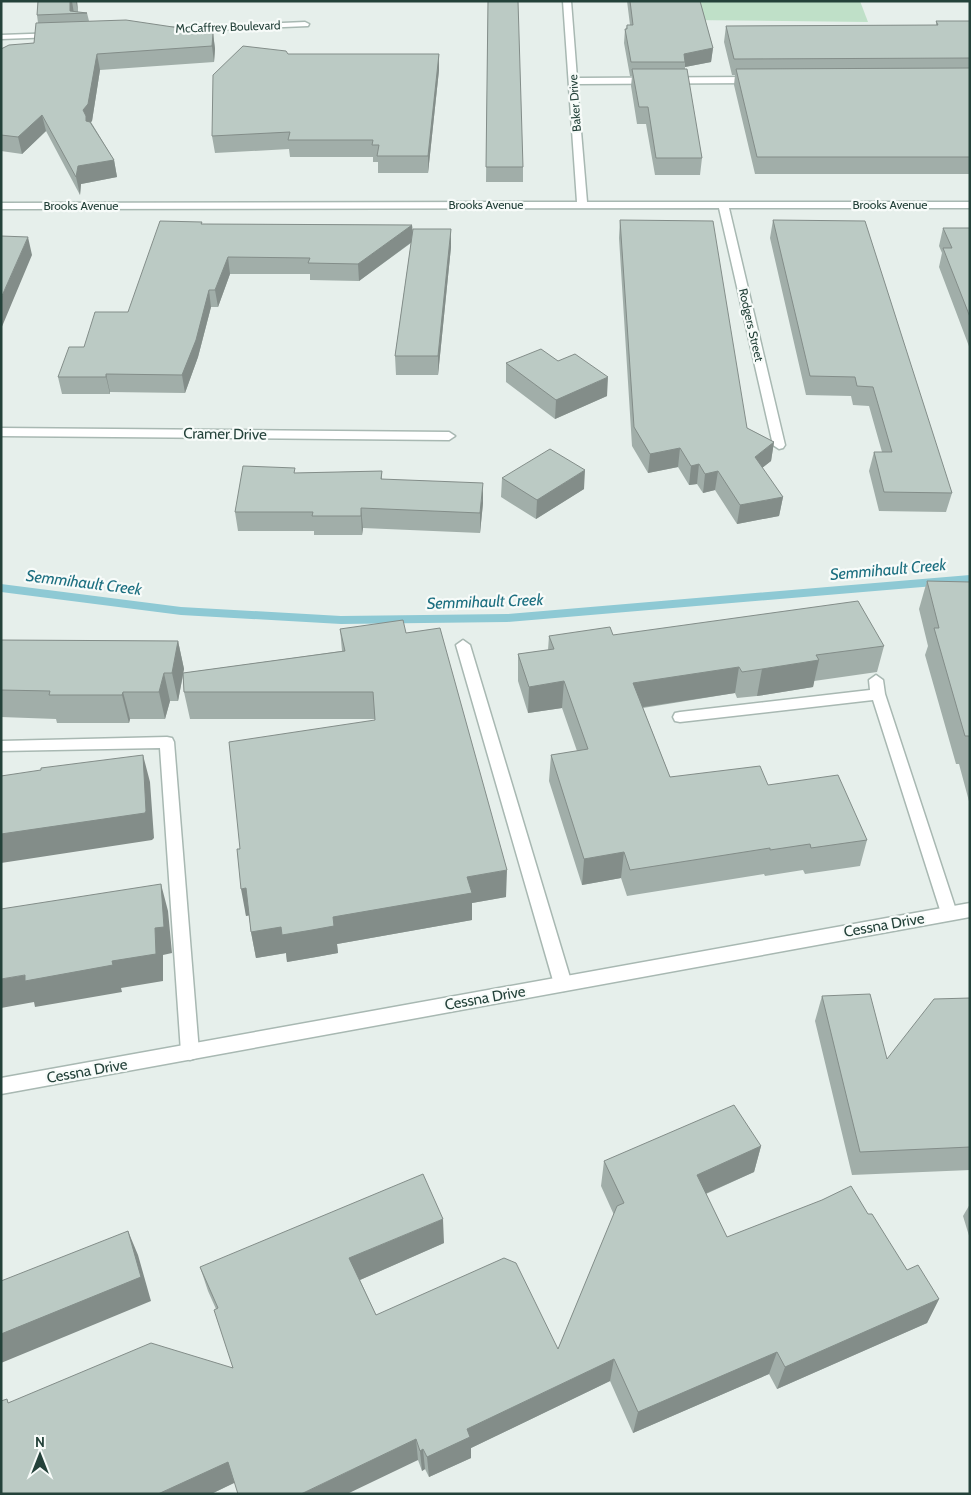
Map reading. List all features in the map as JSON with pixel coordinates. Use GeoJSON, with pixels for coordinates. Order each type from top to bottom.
{"type":"FeatureCollection","features":[{"type":"Feature","properties":{"kind":"street","name":"Baker Drive"},"geometry":{"type":"LineString","coordinates":[[567,1],[582,205]]}},
{"type":"Feature","properties":{"kind":"street","name":"McCaffrey Boulevard"},"geometry":{"type":"LineString","coordinates":[[158,30],[305,24]]}},
{"type":"Feature","properties":{"kind":"street"},"geometry":{"type":"LineString","coordinates":[[1,37],[60,35]]}},
{"type":"Feature","properties":{"kind":"street"},"geometry":{"type":"LineString","coordinates":[[573,81],[762,80]]}},
{"type":"Feature","properties":{"kind":"street","name":"Rodgers Street"},"geometry":{"type":"LineString","coordinates":[[724,205],[778,445]]}},
{"type":"Feature","properties":{"kind":"street","name":"Brooks Avenue"},"geometry":{"type":"LineString","coordinates":[[1,206],[970,205]]}},
{"type":"Feature","properties":{"kind":"street","name":"Cramer Drive"},"geometry":{"type":"LineString","coordinates":[[1,432],[449,436]]}},
{"type":"Feature","properties":{"kind":"street"},"geometry":{"type":"LineString","coordinates":[[463,644],[562,984]]}},
{"type":"Feature","properties":{"kind":"street"},"geometry":{"type":"LineString","coordinates":[[680,716],[877,687],[949,913]]}},
{"type":"Feature","properties":{"kind":"street"},"geometry":{"type":"LineString","coordinates":[[1,746],[167,742],[190,1052]]}},
{"type":"Feature","properties":{"kind":"street","name":"Cessna Drive"},"geometry":{"type":"LineString","coordinates":[[1,1086],[970,910]]}},
{"type":"Feature","properties":{"kind":"green space"},"geometry":{"type":"Polygon","coordinates":[[[685,1],[860,1],[868,22],[688,20],[685,1]]]}},
{"type":"Feature","properties":{"kind":"building"},"geometry":{"type":"Polygon","coordinates":[[[38,1],[70,1],[70,11],[87,13],[37,15],[38,1]]]}},
{"type":"Feature","properties":{"kind":"building"},"geometry":{"type":"Polygon","coordinates":[[[488,1],[518,1],[523,167],[486,167],[488,1]]]}},
{"type":"Feature","properties":{"kind":"building"},"geometry":{"type":"Polygon","coordinates":[[[630,1],[700,1],[713,48],[684,54],[685,62],[631,62],[625,29],[627,29],[627,25],[633,25],[630,1]]]}},
{"type":"Feature","properties":{"kind":"building"},"geometry":{"type":"Polygon","coordinates":[[[126,20],[213,33],[212,46],[97,54],[88,104],[83,110],[86,121],[90,122],[114,160],[78,166],[76,177],[42,115],[18,137],[1,135],[1,49],[9,45],[34,43],[36,23],[126,20]]]}},
{"type":"Feature","properties":{"kind":"building"},"geometry":{"type":"Polygon","coordinates":[[[936,21],[970,21],[970,58],[734,59],[726,26],[938,25],[936,21]]]}},
{"type":"Feature","properties":{"kind":"building"},"geometry":{"type":"Polygon","coordinates":[[[243,46],[286,51],[288,54],[439,54],[428,156],[377,156],[379,145],[372,145],[373,140],[288,140],[290,132],[212,136],[213,75],[243,46]]]}},
{"type":"Feature","properties":{"kind":"building"},"geometry":{"type":"Polygon","coordinates":[[[970,68],[970,157],[757,157],[736,69],[970,68]]]}},
{"type":"Feature","properties":{"kind":"building"},"geometry":{"type":"Polygon","coordinates":[[[632,69],[687,69],[702,158],[656,158],[648,107],[639,107],[632,69]]]}},
{"type":"Feature","properties":{"kind":"building"},"geometry":{"type":"Polygon","coordinates":[[[620,220],[713,221],[747,428],[774,442],[755,457],[783,497],[740,505],[718,471],[705,474],[699,464],[691,466],[680,448],[650,454],[634,427],[620,220]]]}},
{"type":"Feature","properties":{"kind":"building"},"geometry":{"type":"Polygon","coordinates":[[[773,220],[865,221],[952,493],[884,492],[874,452],[892,452],[873,387],[857,386],[855,377],[810,376],[773,220]]]}},
{"type":"Feature","properties":{"kind":"building"},"geometry":{"type":"Polygon","coordinates":[[[160,221],[202,222],[201,224],[412,225],[358,264],[308,263],[310,258],[228,257],[215,290],[209,290],[196,340],[182,375],[106,374],[106,377],[58,377],[69,347],[84,347],[95,312],[128,312],[160,221]]]}},
{"type":"Feature","properties":{"kind":"building"},"geometry":{"type":"Polygon","coordinates":[[[943,228],[970,228],[970,317],[943,248],[952,248],[943,228]]]}},
{"type":"Feature","properties":{"kind":"building"},"geometry":{"type":"Polygon","coordinates":[[[413,229],[451,229],[438,356],[395,356],[413,229]]]}},
{"type":"Feature","properties":{"kind":"building"},"geometry":{"type":"Polygon","coordinates":[[[1,236],[28,237],[1,298],[1,236]]]}},
{"type":"Feature","properties":{"kind":"building"},"geometry":{"type":"Polygon","coordinates":[[[541,349],[558,361],[575,354],[608,377],[556,400],[506,363],[541,349]]]}},
{"type":"Feature","properties":{"kind":"building"},"geometry":{"type":"Polygon","coordinates":[[[550,449],[585,470],[537,500],[502,478],[550,449]]]}},
{"type":"Feature","properties":{"kind":"building"},"geometry":{"type":"Polygon","coordinates":[[[243,466],[295,468],[294,473],[382,471],[381,479],[483,483],[480,513],[361,508],[361,516],[312,516],[313,512],[235,512],[243,466]]]}},
{"type":"Feature","properties":{"kind":"building"},"geometry":{"type":"Polygon","coordinates":[[[927,581],[970,582],[970,740],[969,736],[965,736],[934,628],[939,628],[927,581]]]}},
{"type":"Feature","properties":{"kind":"building"},"geometry":{"type":"Polygon","coordinates":[[[858,601],[884,646],[816,655],[819,660],[742,672],[739,667],[633,683],[670,777],[760,766],[768,785],[838,775],[867,840],[811,848],[810,844],[770,850],[770,848],[630,870],[624,852],[584,859],[551,755],[588,749],[564,681],[529,687],[518,654],[554,649],[549,636],[610,627],[613,635],[858,601]]]}},
{"type":"Feature","properties":{"kind":"building"},"geometry":{"type":"Polygon","coordinates":[[[403,620],[406,633],[440,628],[507,870],[467,877],[472,893],[333,917],[334,926],[312,930],[282,935],[281,927],[251,932],[246,888],[241,889],[237,849],[240,849],[229,742],[375,720],[373,692],[184,692],[183,673],[345,651],[340,629],[403,620]]]}},
{"type":"Feature","properties":{"kind":"building"},"geometry":{"type":"Polygon","coordinates":[[[1,640],[178,641],[172,673],[164,673],[159,692],[123,692],[122,695],[49,695],[50,691],[1,690],[1,640]]]}},
{"type":"Feature","properties":{"kind":"building"},"geometry":{"type":"Polygon","coordinates":[[[143,755],[145,813],[1,834],[1,776],[41,770],[41,768],[143,755]]]}},
{"type":"Feature","properties":{"kind":"building"},"geometry":{"type":"Polygon","coordinates":[[[161,884],[164,927],[155,928],[156,954],[112,961],[113,965],[25,981],[25,975],[1,979],[1,909],[161,884]]]}},
{"type":"Feature","properties":{"kind":"building"},"geometry":{"type":"Polygon","coordinates":[[[870,994],[887,1059],[934,999],[970,998],[970,1147],[860,1152],[822,996],[870,994]]]}},
{"type":"Feature","properties":{"kind":"building"},"geometry":{"type":"Polygon","coordinates":[[[734,1105],[761,1146],[697,1175],[727,1237],[822,1200],[851,1186],[868,1214],[872,1214],[907,1270],[918,1265],[939,1299],[785,1367],[777,1352],[638,1412],[614,1359],[467,1429],[470,1437],[427,1457],[423,1449],[420,1451],[416,1439],[301,1494],[238,1494],[228,1462],[158,1494],[1,1494],[1,1401],[7,1399],[8,1403],[151,1343],[233,1368],[214,1310],[218,1308],[200,1267],[423,1174],[443,1219],[349,1258],[376,1315],[504,1258],[516,1263],[558,1349],[617,1206],[624,1203],[604,1161],[734,1105]]]}},
{"type":"Feature","properties":{"kind":"building"},"geometry":{"type":"Polygon","coordinates":[[[128,1231],[141,1277],[1,1334],[1,1281],[128,1231]]]}},
{"type":"Feature","properties":{"kind":"waterway","name":"Semmihault Creek"},"geometry":{"type":"LineString","coordinates":[[1,588],[181,611],[341,620],[507,618],[970,579]]}}]}
